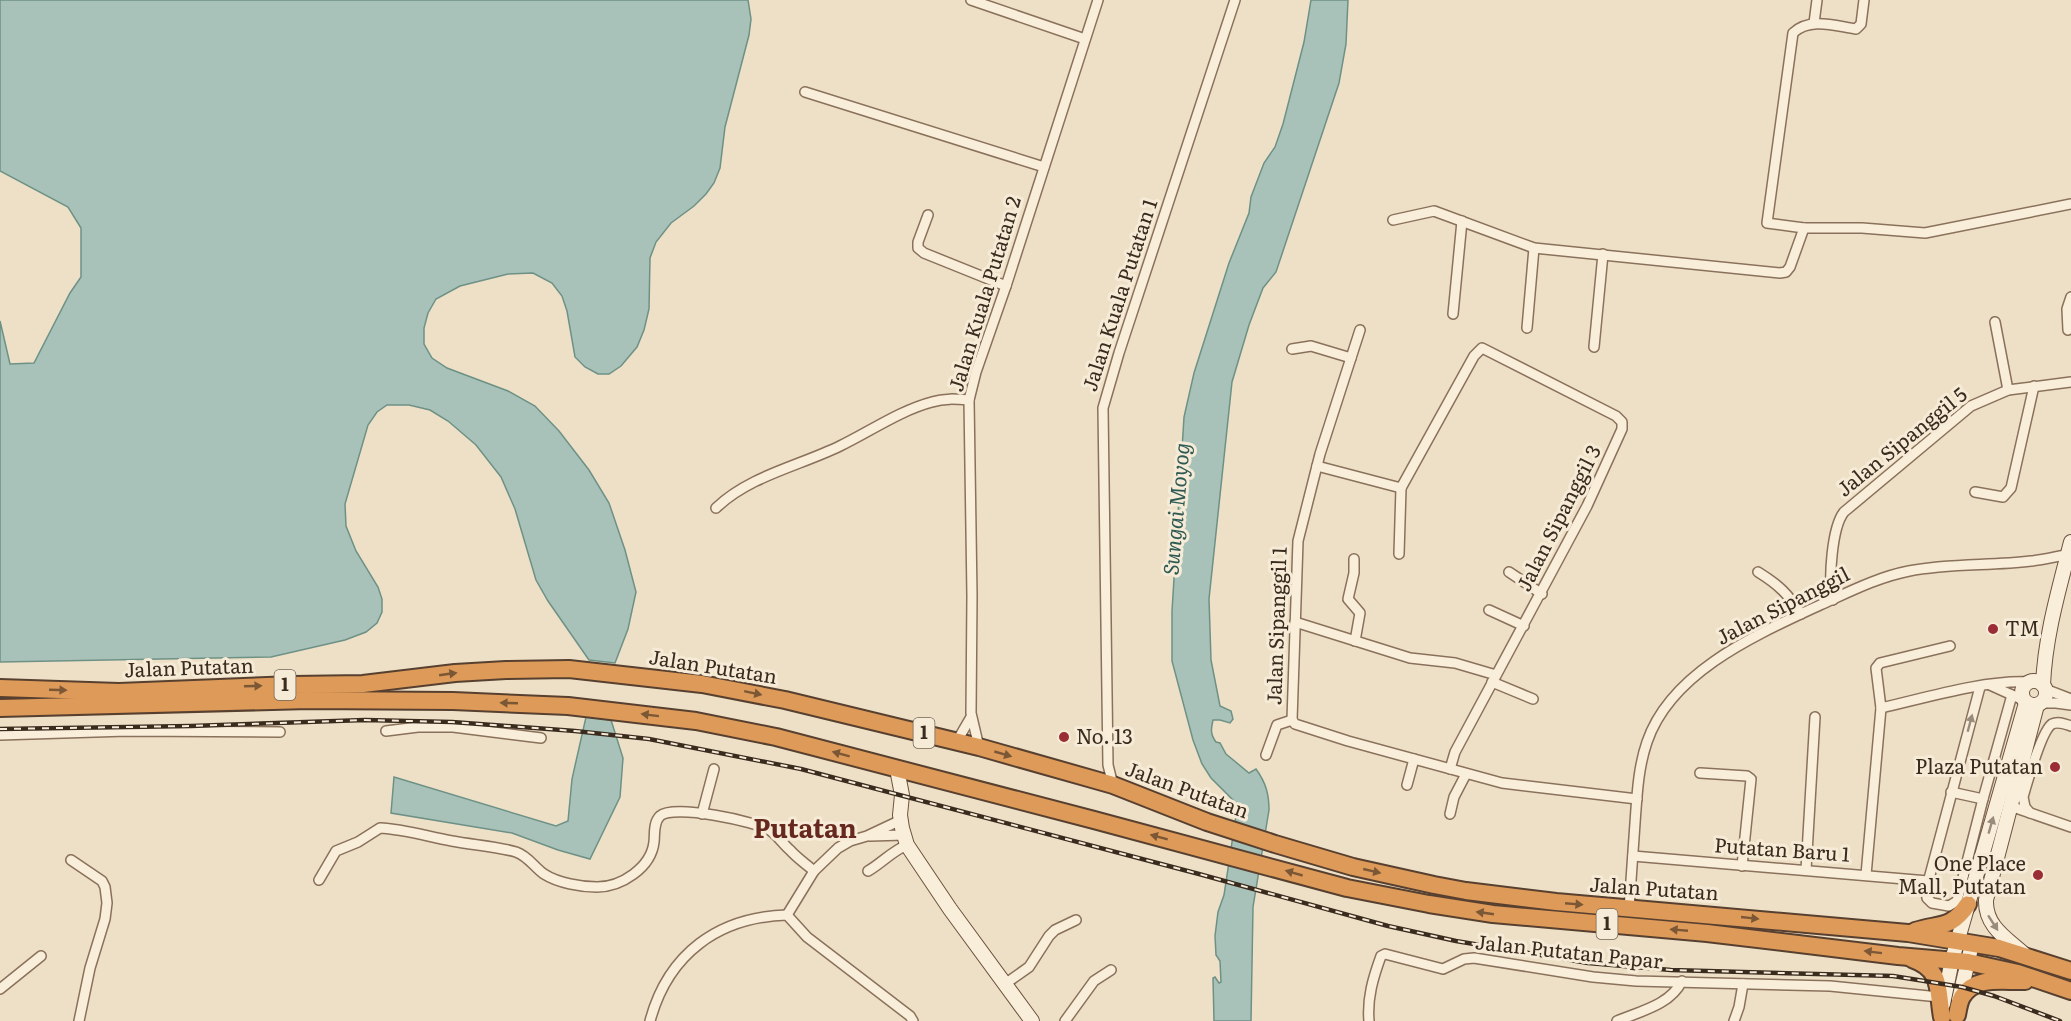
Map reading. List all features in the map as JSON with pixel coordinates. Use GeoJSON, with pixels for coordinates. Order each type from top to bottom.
{"type":"FeatureCollection","features":[{"type":"Feature","properties":{"kind":"highway","name":"Jalan Putatan"},"geometry":{"type":"LineString","coordinates":[[0,688],[119,692],[363,684],[482,670],[569,669],[732,688],[979,747],[1113,785],[1207,822],[1275,844],[1353,867],[1466,891],[1629,909],[1908,933],[2024,955],[2071,971]]}},
{"type":"Feature","properties":{"kind":"highway"},"geometry":{"type":"LineString","coordinates":[[293,685],[298,696],[309,700]]}},
{"type":"Feature","properties":{"kind":"highway"},"geometry":{"type":"LineString","coordinates":[[119,692],[148,698],[154,705]]}},
{"type":"Feature","properties":{"kind":"highway","name":"Jalan Putatan"},"geometry":{"type":"LineString","coordinates":[[0,708],[309,700],[453,701],[568,706],[724,725],[1267,865],[1347,888],[1463,910],[1707,933],[1898,956],[1960,961],[1994,966],[2071,991]]}},
{"type":"Feature","properties":{"kind":"highway"},"geometry":{"type":"LineString","coordinates":[[1908,933],[1952,922],[1959,918],[1968,904]]}},
{"type":"Feature","properties":{"kind":"highway"},"geometry":{"type":"LineString","coordinates":[[1828,947],[1832,936],[1830,926]]}},
{"type":"Feature","properties":{"kind":"highway"},"geometry":{"type":"LineString","coordinates":[[1898,956],[1915,960],[1934,973],[1938,982],[1939,997],[1949,1019]]}},
{"type":"Feature","properties":{"kind":"highway"},"geometry":{"type":"LineString","coordinates":[[1949,1019],[1963,996],[1978,983],[2038,979]]}},
{"type":"Feature","properties":{"kind":"street"},"geometry":{"type":"LineString","coordinates":[[971,0],[1085,39]]}},
{"type":"Feature","properties":{"kind":"street","name":"Jalan Kuala Putatan 2"},"geometry":{"type":"LineString","coordinates":[[979,747],[971,717],[969,400],[976,372],[1098,0]]}},
{"type":"Feature","properties":{"kind":"street","name":"Jalan Kuala Putatan 1"},"geometry":{"type":"LineString","coordinates":[[1113,785],[1109,772],[1103,408],[1235,0]]}},
{"type":"Feature","properties":{"kind":"street"},"geometry":{"type":"LineString","coordinates":[[1809,24],[1817,0]]}},
{"type":"Feature","properties":{"kind":"street"},"geometry":{"type":"LineString","coordinates":[[1864,0],[1861,24],[1856,28],[1809,24],[1794,33],[1767,223],[1804,228],[1862,228],[1926,233],[2071,204]]}},
{"type":"Feature","properties":{"kind":"street"},"geometry":{"type":"LineString","coordinates":[[805,92],[1044,167]]}},
{"type":"Feature","properties":{"kind":"street"},"geometry":{"type":"LineString","coordinates":[[1393,220],[1434,211],[1534,248],[1779,273],[1786,272],[1790,267],[1804,228]]}},
{"type":"Feature","properties":{"kind":"street"},"geometry":{"type":"LineString","coordinates":[[928,215],[918,248],[924,253],[1006,286]]}},
{"type":"Feature","properties":{"kind":"street"},"geometry":{"type":"LineString","coordinates":[[1453,314],[1462,221]]}},
{"type":"Feature","properties":{"kind":"street"},"geometry":{"type":"LineString","coordinates":[[1527,328],[1534,248]]}},
{"type":"Feature","properties":{"kind":"street"},"geometry":{"type":"LineString","coordinates":[[1594,347],[1603,254]]}},
{"type":"Feature","properties":{"kind":"street"},"geometry":{"type":"LineString","coordinates":[[2068,330],[2067,309],[2071,297]]}},
{"type":"Feature","properties":{"kind":"street"},"geometry":{"type":"LineString","coordinates":[[1995,321],[2008,390]]}},
{"type":"Feature","properties":{"kind":"street","name":"Jalan Sipanggil 1"},"geometry":{"type":"LineString","coordinates":[[1360,330],[1317,466],[1298,542],[1292,720],[1295,724],[1502,783],[1637,799]]}},
{"type":"Feature","properties":{"kind":"street"},"geometry":{"type":"LineString","coordinates":[[1292,349],[1311,346],[1351,358]]}},
{"type":"Feature","properties":{"kind":"street","name":"Jalan Sipanggil 3"},"geometry":{"type":"LineString","coordinates":[[1401,488],[1473,356],[1482,348],[1616,416],[1622,422],[1622,429],[1592,497],[1542,594],[1455,752],[1450,769]]}},
{"type":"Feature","properties":{"kind":"street","name":"Jalan Sipanggil 5"},"geometry":{"type":"LineString","coordinates":[[1833,600],[1830,580],[1837,524],[1844,512],[1971,406],[2008,390],[2071,382]]}},
{"type":"Feature","properties":{"kind":"street"},"geometry":{"type":"LineString","coordinates":[[1975,492],[2003,497],[2011,488],[2034,386]]}},
{"type":"Feature","properties":{"kind":"street"},"geometry":{"type":"LineString","coordinates":[[716,508],[729,496],[745,487],[831,450],[916,408],[941,400],[969,400]]}},
{"type":"Feature","properties":{"kind":"street"},"geometry":{"type":"LineString","coordinates":[[1317,466],[1401,488],[1399,554]]}},
{"type":"Feature","properties":{"kind":"street"},"geometry":{"type":"LineString","coordinates":[[2024,955],[1992,924],[1986,906],[2010,806],[2028,701],[2021,692],[2036,685],[2070,550]]}},
{"type":"Feature","properties":{"kind":"street","name":"Jalan Sipanggil"},"geometry":{"type":"LineString","coordinates":[[1629,909],[1637,799],[1643,756],[1658,719],[1671,699],[1697,676],[1728,653],[1801,614],[1861,587],[1908,571],[2032,561],[2070,550]]}},
{"type":"Feature","properties":{"kind":"street"},"geometry":{"type":"LineString","coordinates":[[1354,559],[1348,599],[1360,613],[1355,640]]}},
{"type":"Feature","properties":{"kind":"street"},"geometry":{"type":"LineString","coordinates":[[1509,572],[1542,594]]}},
{"type":"Feature","properties":{"kind":"street"},"geometry":{"type":"LineString","coordinates":[[1758,572],[1788,594],[1801,614]]}},
{"type":"Feature","properties":{"kind":"street"},"geometry":{"type":"LineString","coordinates":[[1489,610],[1524,626]]}},
{"type":"Feature","properties":{"kind":"street"},"geometry":{"type":"LineString","coordinates":[[1295,622],[1410,658],[1455,663],[1494,679],[1533,699]]}},
{"type":"Feature","properties":{"kind":"street"},"geometry":{"type":"LineString","coordinates":[[1866,875],[1881,708],[1876,668],[1878,665],[1950,646]]}},
{"type":"Feature","properties":{"kind":"street"},"geometry":{"type":"LineString","coordinates":[[1881,708],[2015,682],[2036,685],[2071,699]]}},
{"type":"Feature","properties":{"kind":"street"},"geometry":{"type":"LineString","coordinates":[[2028,701],[2045,697],[2036,685]]}},
{"type":"Feature","properties":{"kind":"street"},"geometry":{"type":"LineString","coordinates":[[1985,686],[2028,701],[2071,705]]}},
{"type":"Feature","properties":{"kind":"street"},"geometry":{"type":"LineString","coordinates":[[1985,686],[1951,792],[1928,881],[1926,895],[1929,901],[1949,906],[1955,904],[1983,799],[2028,701]]}},
{"type":"Feature","properties":{"kind":"street"},"geometry":{"type":"LineString","coordinates":[[1949,1019],[1965,943],[1968,904],[2028,701]]}},
{"type":"Feature","properties":{"kind":"street","name":"Jalan Kuala Putatan 2"},"geometry":{"type":"LineString","coordinates":[[957,741],[971,717]]}},
{"type":"Feature","properties":{"kind":"street"},"geometry":{"type":"LineString","coordinates":[[1806,870],[1815,717]]}},
{"type":"Feature","properties":{"kind":"street"},"geometry":{"type":"LineString","coordinates":[[1266,755],[1277,725],[1292,720]]}},
{"type":"Feature","properties":{"kind":"street"},"geometry":{"type":"LineString","coordinates":[[2030,813],[2025,807],[2023,797],[2045,733],[2052,724],[2071,726]]}},
{"type":"Feature","properties":{"kind":"street"},"geometry":{"type":"LineString","coordinates":[[386,731],[418,727],[453,727],[541,738]]}},
{"type":"Feature","properties":{"kind":"street"},"geometry":{"type":"LineString","coordinates":[[0,735],[127,731],[280,732]]}},
{"type":"Feature","properties":{"kind":"street"},"geometry":{"type":"LineString","coordinates":[[1093,779],[1102,771],[1109,754]]}},
{"type":"Feature","properties":{"kind":"street"},"geometry":{"type":"LineString","coordinates":[[1407,785],[1414,759]]}},
{"type":"Feature","properties":{"kind":"street"},"geometry":{"type":"LineString","coordinates":[[702,814],[714,769]]}},
{"type":"Feature","properties":{"kind":"street"},"geometry":{"type":"LineString","coordinates":[[897,769],[902,795],[901,820],[906,840],[950,909],[1032,1021]]}},
{"type":"Feature","properties":{"kind":"street"},"geometry":{"type":"LineString","coordinates":[[1700,773],[1747,776],[1751,779],[1742,866]]}},
{"type":"Feature","properties":{"kind":"street"},"geometry":{"type":"LineString","coordinates":[[1450,814],[1454,796],[1466,774]]}},
{"type":"Feature","properties":{"kind":"street"},"geometry":{"type":"LineString","coordinates":[[902,795],[909,784],[920,775]]}},
{"type":"Feature","properties":{"kind":"street"},"geometry":{"type":"LineString","coordinates":[[1951,792],[1983,799]]}},
{"type":"Feature","properties":{"kind":"street"},"geometry":{"type":"LineString","coordinates":[[2010,806],[2071,827]]}},
{"type":"Feature","properties":{"kind":"street"},"geometry":{"type":"LineString","coordinates":[[318,880],[336,851],[358,842],[380,828],[517,852],[530,860],[544,874],[554,879],[598,887],[610,885],[622,881],[648,859],[654,842],[656,824],[662,814],[669,812],[702,814],[762,826],[779,838],[814,871]]}},
{"type":"Feature","properties":{"kind":"street"},"geometry":{"type":"LineString","coordinates":[[787,915],[814,871],[838,848],[901,820]]}},
{"type":"Feature","properties":{"kind":"street"},"geometry":{"type":"LineString","coordinates":[[867,836],[906,840]]}},
{"type":"Feature","properties":{"kind":"street"},"geometry":{"type":"LineString","coordinates":[[868,871],[887,860],[906,840]]}},
{"type":"Feature","properties":{"kind":"street","name":"Putatan Baru 1"},"geometry":{"type":"LineString","coordinates":[[1633,856],[1928,881]]}},
{"type":"Feature","properties":{"kind":"street"},"geometry":{"type":"LineString","coordinates":[[71,860],[102,881],[107,903],[79,1021]]}},
{"type":"Feature","properties":{"kind":"street"},"geometry":{"type":"LineString","coordinates":[[650,1021],[660,990],[667,977],[695,948],[741,921],[766,915],[787,915],[807,937],[910,1016],[912,1021]]}},
{"type":"Feature","properties":{"kind":"street"},"geometry":{"type":"LineString","coordinates":[[1005,984],[1029,967],[1055,930],[1076,920]]}},
{"type":"Feature","properties":{"kind":"street","name":"Jalan Putatan Papar"},"geometry":{"type":"LineString","coordinates":[[1369,1021],[1368,999],[1371,986],[1381,956],[1385,954],[1443,969],[1464,959],[1474,958],[1593,977],[1636,981],[1858,988],[1939,997]]}},
{"type":"Feature","properties":{"kind":"street"},"geometry":{"type":"LineString","coordinates":[[0,989],[41,956]]}},
{"type":"Feature","properties":{"kind":"street"},"geometry":{"type":"LineString","coordinates":[[1065,1021],[1094,981],[1111,970]]}},
{"type":"Feature","properties":{"kind":"street","name":"Jalan Putatan Papar"},"geometry":{"type":"LineString","coordinates":[[1617,1021],[1667,1000],[1682,981]]}},
{"type":"Feature","properties":{"kind":"street"},"geometry":{"type":"LineString","coordinates":[[1734,1021],[1743,984]]}},
{"type":"Feature","properties":{"kind":"water"},"geometry":{"type":"Polygon","coordinates":[[[0,0],[748,0],[751,19],[749,35],[725,127],[720,168],[714,183],[706,194],[671,223],[656,242],[650,258],[649,309],[644,330],[637,347],[621,366],[609,374],[598,374],[585,367],[575,357],[562,296],[552,283],[533,273],[508,274],[460,286],[436,299],[428,313],[424,328],[424,344],[432,358],[447,368],[508,391],[535,406],[559,431],[589,470],[609,503],[636,592],[628,629],[615,663],[589,660],[548,601],[536,580],[515,509],[501,477],[476,445],[448,421],[430,410],[409,405],[387,405],[377,412],[368,425],[345,504],[346,526],[356,551],[378,587],[382,599],[382,612],[377,623],[366,632],[345,640],[271,657],[0,662],[0,321],[10,364],[34,363],[70,293],[81,277],[81,228],[68,207],[0,171],[0,0]]]}},
{"type":"Feature","properties":{"kind":"water"},"geometry":{"type":"Polygon","coordinates":[[[1311,0],[1348,0],[1346,44],[1339,83],[1276,272],[1263,288],[1232,382],[1209,599],[1211,660],[1220,706],[1231,711],[1233,719],[1230,723],[1213,720],[1212,734],[1226,754],[1249,773],[1256,769],[1266,789],[1269,810],[1253,907],[1251,1021],[1214,1021],[1213,978],[1221,982],[1215,936],[1218,912],[1224,895],[1237,809],[1233,800],[1211,778],[1202,764],[1193,740],[1172,661],[1172,611],[1184,417],[1194,373],[1229,263],[1249,213],[1251,197],[1264,163],[1275,147],[1283,124],[1304,42],[1311,0]]]}},
{"type":"Feature","properties":{"kind":"water"},"geometry":{"type":"Polygon","coordinates":[[[586,717],[611,720],[623,758],[620,797],[590,859],[512,833],[391,813],[394,777],[556,826],[568,821],[572,779],[586,717]]]}},
{"type":"Feature","properties":{"kind":"railway"},"geometry":{"type":"LineString","coordinates":[[0,729],[365,720],[452,722],[649,739],[801,769],[1388,926],[1456,941],[1588,963],[1671,970],[1893,976],[1962,987],[1994,996],[2060,1021]]}},
{"type":"Feature","properties":{"kind":"place","name":"TM"},"geometry":{"type":"Point","coordinates":[1993,629]}},
{"type":"Feature","properties":{"kind":"place","name":"No. 13"},"geometry":{"type":"Point","coordinates":[1064,737]}},
{"type":"Feature","properties":{"kind":"place","name":"Plaza Putatan"},"geometry":{"type":"Point","coordinates":[2055,767]}},
{"type":"Feature","properties":{"kind":"place","name":"One Place Mall, Putatan"},"geometry":{"type":"Point","coordinates":[2038,875]}},
{"type":"Feature","properties":{"kind":"district","name":"Putatan"},"geometry":{"type":"Point","coordinates":[805,829]}},
{"type":"Feature","properties":{"kind":"water label","name":"Sungai Moyog"},"geometry":{"type":"Point","coordinates":[1177,509]}}]}
